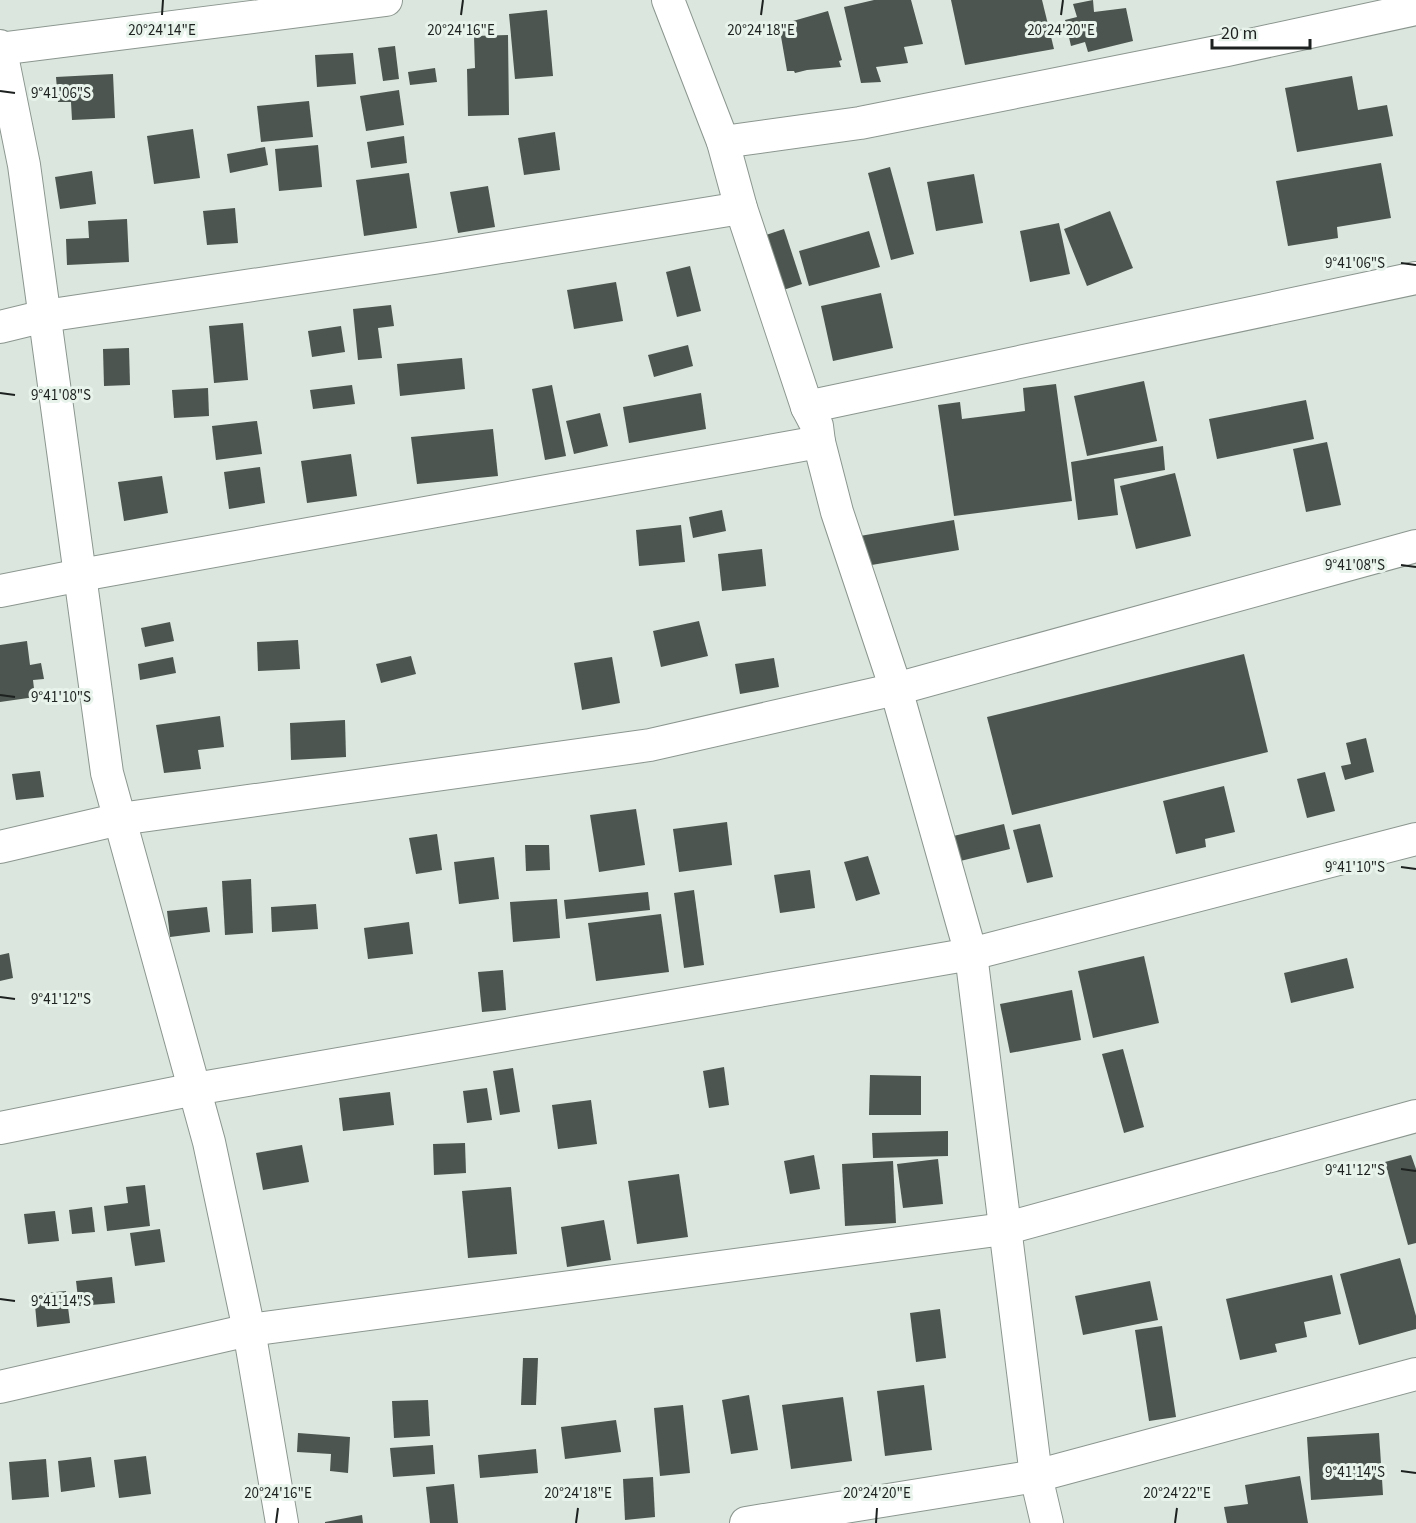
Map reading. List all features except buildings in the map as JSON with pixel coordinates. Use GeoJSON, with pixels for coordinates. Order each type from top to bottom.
{"type":"FeatureCollection","features":[{"type":"Feature","properties":{"kind":"street"},"geometry":{"type":"LineString","coordinates":[[282,1523],[249,1330],[209,1142],[107,773],[24,165],[0,48],[386,0]]}},
{"type":"Feature","properties":{"kind":"street"},"geometry":{"type":"LineString","coordinates":[[668,0],[723,142],[741,208],[807,406],[818,426],[819,442],[837,512],[896,689],[971,954],[1036,1476],[1047,1523]]}},
{"type":"Feature","properties":{"kind":"street"},"geometry":{"type":"LineString","coordinates":[[723,142],[860,123],[1227,50],[1416,9]]}},
{"type":"Feature","properties":{"kind":"street"},"geometry":{"type":"LineString","coordinates":[[0,327],[45,316],[434,258],[741,208]]}},
{"type":"Feature","properties":{"kind":"street"},"geometry":{"type":"LineString","coordinates":[[807,406],[1416,278]]}},
{"type":"Feature","properties":{"kind":"street"},"geometry":{"type":"LineString","coordinates":[[0,591],[819,442]]}},
{"type":"Feature","properties":{"kind":"street"},"geometry":{"type":"LineString","coordinates":[[0,847],[120,819],[650,745],[896,689],[1416,546]]}},
{"type":"Feature","properties":{"kind":"street"},"geometry":{"type":"LineString","coordinates":[[0,1128],[195,1089],[971,954],[1416,839]]}},
{"type":"Feature","properties":{"kind":"street"},"geometry":{"type":"LineString","coordinates":[[0,1387],[249,1330],[1004,1229],[1416,1116]]}},
{"type":"Feature","properties":{"kind":"street"},"geometry":{"type":"LineString","coordinates":[[746,1523],[1036,1476],[1416,1374]]}}]}
